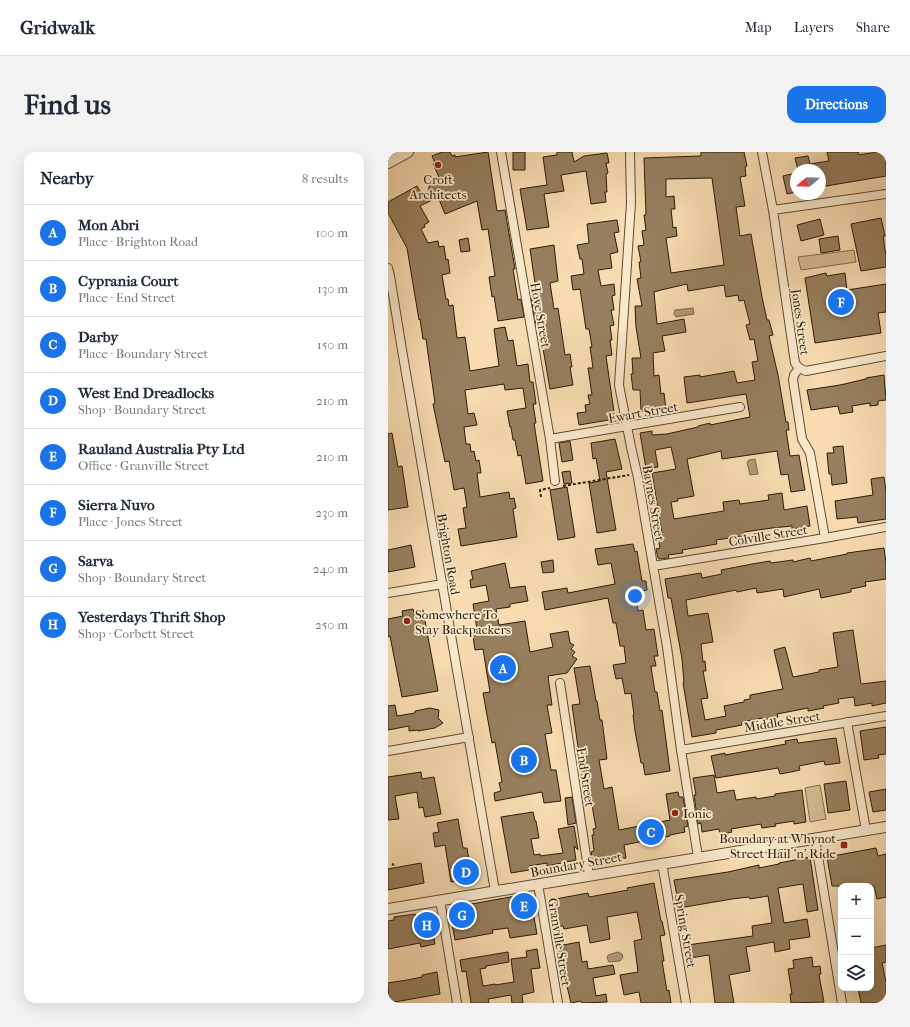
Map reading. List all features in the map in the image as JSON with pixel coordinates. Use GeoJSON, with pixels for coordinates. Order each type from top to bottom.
{"type":"FeatureCollection","features":[{"type":"Feature","properties":{"kind":"street"},"geometry":{"type":"LineString","coordinates":[[391,158],[408,152]]}},
{"type":"Feature","properties":{"kind":"street","name":"Hove Street"},"geometry":{"type":"LineString","coordinates":[[501,152],[557,485]]}},
{"type":"Feature","properties":{"kind":"street","name":"Baynes Street"},"geometry":{"type":"LineString","coordinates":[[630,152],[631,200],[619,382],[637,473],[668,651],[681,750],[698,857]]}},
{"type":"Feature","properties":{"kind":"street","name":"Jones Street"},"geometry":{"type":"LineString","coordinates":[[762,152],[773,210],[795,363],[799,368],[794,375],[793,380],[802,439],[810,453],[825,538]]}},
{"type":"Feature","properties":{"kind":"street"},"geometry":{"type":"LineString","coordinates":[[773,210],[886,194]]}},
{"type":"Feature","properties":{"kind":"street","name":"Brighton Road"},"geometry":{"type":"LineString","coordinates":[[388,268],[495,891]]}},
{"type":"Feature","properties":{"kind":"street"},"geometry":{"type":"LineString","coordinates":[[799,368],[806,371],[886,356]]}},
{"type":"Feature","properties":{"kind":"street","name":"Ewart Street"},"geometry":{"type":"LineString","coordinates":[[550,439],[740,407]]}},
{"type":"Feature","properties":{"kind":"street","name":"Colville Street"},"geometry":{"type":"LineString","coordinates":[[653,566],[886,527]]}},
{"type":"Feature","properties":{"kind":"street"},"geometry":{"type":"LineString","coordinates":[[388,594],[443,584]]}},
{"type":"Feature","properties":{"kind":"street","name":"End Street"},"geometry":{"type":"LineString","coordinates":[[560,683],[589,875]]}},
{"type":"Feature","properties":{"kind":"street","name":"Middle Street"},"geometry":{"type":"LineString","coordinates":[[681,750],[886,716]]}},
{"type":"Feature","properties":{"kind":"street"},"geometry":{"type":"LineString","coordinates":[[848,722],[866,830]]}},
{"type":"Feature","properties":{"kind":"street"},"geometry":{"type":"LineString","coordinates":[[388,751],[469,737]]}},
{"type":"Feature","properties":{"kind":"street","name":"Boundary Street"},"geometry":{"type":"LineString","coordinates":[[388,909],[886,827]]}},
{"type":"Feature","properties":{"kind":"street"},"geometry":{"type":"LineString","coordinates":[[815,838],[842,1003]]}},
{"type":"Feature","properties":{"kind":"street","name":"Spring Street"},"geometry":{"type":"LineString","coordinates":[[662,863],[686,1003]]}},
{"type":"Feature","properties":{"kind":"street","name":"Granville Street"},"geometry":{"type":"LineString","coordinates":[[538,884],[558,1003]]}},
{"type":"Feature","properties":{"kind":"street"},"geometry":{"type":"LineString","coordinates":[[440,900],[457,1003]]}},
{"type":"Feature","properties":{"kind":"path"},"geometry":{"type":"LineString","coordinates":[[541,498],[540,490],[557,485],[632,474]]}},
{"type":"Feature","properties":{"kind":"shaded area"},"geometry":{"type":"Polygon","coordinates":[[[854,250],[856,262],[801,270],[798,257],[854,250]]]}},
{"type":"Feature","properties":{"kind":"shaded area"},"geometry":{"type":"Polygon","coordinates":[[[693,308],[694,314],[676,317],[674,314],[675,310],[693,308]]]}},
{"type":"Feature","properties":{"kind":"shaded area"},"geometry":{"type":"Polygon","coordinates":[[[755,459],[758,474],[750,475],[747,462],[755,459]]]}},
{"type":"Feature","properties":{"kind":"shaded area"},"geometry":{"type":"Polygon","coordinates":[[[820,785],[826,819],[810,822],[805,788],[820,785]]]}},
{"type":"Feature","properties":{"kind":"shaded area"},"geometry":{"type":"Polygon","coordinates":[[[618,952],[622,954],[623,957],[620,961],[609,962],[607,958],[608,955],[618,952]]]}},
{"type":"Feature","properties":{"kind":"building"},"geometry":{"type":"Polygon","coordinates":[[[442,152],[450,152],[452,156],[455,155],[455,157],[488,152],[497,211],[505,210],[515,269],[513,269],[518,300],[521,299],[524,317],[498,321],[489,277],[495,276],[488,229],[482,230],[477,201],[445,214],[438,197],[420,206],[429,222],[421,229],[428,243],[438,241],[439,247],[444,246],[450,273],[442,275],[446,299],[448,299],[449,306],[453,305],[457,338],[465,337],[470,371],[499,366],[494,329],[505,327],[508,341],[513,340],[517,366],[528,364],[530,382],[533,382],[536,404],[533,404],[536,423],[534,423],[543,481],[526,484],[521,455],[518,456],[515,440],[513,440],[510,427],[507,411],[526,408],[523,388],[505,390],[504,384],[465,390],[468,414],[474,413],[477,425],[464,427],[466,444],[470,444],[471,452],[474,451],[476,461],[479,460],[481,473],[477,473],[480,497],[509,492],[510,499],[514,498],[516,508],[513,509],[517,537],[461,546],[458,529],[466,528],[463,508],[467,507],[464,488],[454,490],[449,461],[445,462],[433,404],[435,403],[426,339],[423,339],[420,319],[419,320],[407,248],[388,213],[388,202],[417,186],[425,200],[431,181],[439,177],[433,164],[435,163],[432,156],[442,152]]]}},
{"type":"Feature","properties":{"kind":"building"},"geometry":{"type":"Polygon","coordinates":[[[513,152],[525,152],[525,170],[513,170],[513,152]]]}},
{"type":"Feature","properties":{"kind":"building"},"geometry":{"type":"Polygon","coordinates":[[[557,152],[572,152],[574,162],[584,156],[607,153],[609,163],[606,163],[608,173],[606,174],[606,202],[591,204],[586,171],[561,175],[564,191],[544,194],[549,227],[527,230],[520,189],[547,185],[543,157],[557,155],[557,152]]]}},
{"type":"Feature","properties":{"kind":"building"},"geometry":{"type":"Polygon","coordinates":[[[701,152],[744,152],[747,166],[745,167],[746,176],[740,177],[745,206],[736,207],[740,236],[751,234],[767,320],[769,320],[773,335],[769,336],[778,375],[786,422],[788,422],[789,430],[786,430],[790,456],[799,455],[805,490],[791,492],[788,474],[781,475],[777,451],[722,459],[721,451],[687,459],[694,496],[677,499],[678,501],[671,502],[674,519],[724,511],[723,502],[739,500],[740,504],[769,500],[768,495],[782,493],[784,510],[807,506],[810,526],[792,529],[792,526],[744,532],[744,536],[716,540],[717,544],[682,550],[683,553],[668,555],[669,558],[660,559],[658,558],[656,549],[660,548],[657,534],[662,533],[652,473],[676,469],[671,447],[655,450],[658,467],[646,469],[640,433],[652,431],[652,435],[667,434],[710,423],[710,425],[750,417],[746,394],[687,403],[684,377],[700,375],[700,377],[734,371],[737,383],[755,380],[752,362],[758,361],[754,339],[750,340],[746,325],[750,324],[744,300],[739,301],[738,295],[726,297],[724,285],[688,291],[687,284],[661,290],[654,292],[657,324],[684,319],[686,332],[662,336],[665,351],[653,353],[654,376],[659,375],[661,394],[664,393],[666,409],[641,411],[640,390],[633,390],[631,374],[633,374],[632,358],[641,358],[636,327],[635,306],[642,306],[637,279],[641,278],[639,262],[641,262],[638,246],[644,245],[642,231],[646,230],[644,215],[646,215],[644,158],[701,156],[701,152]],[[712,178],[666,179],[666,197],[674,196],[675,209],[671,209],[673,228],[676,227],[677,236],[666,238],[671,273],[724,265],[712,178]]]}},
{"type":"Feature","properties":{"kind":"building"},"geometry":{"type":"Polygon","coordinates":[[[827,152],[858,152],[859,155],[886,152],[886,176],[826,186],[826,164],[810,164],[829,161],[827,152]]]}},
{"type":"Feature","properties":{"kind":"building"},"geometry":{"type":"Polygon","coordinates":[[[808,156],[810,164],[796,164],[795,158],[808,156]]]}},
{"type":"Feature","properties":{"kind":"building"},"geometry":{"type":"Polygon","coordinates":[[[790,174],[790,193],[787,194],[783,176],[790,174]]]}},
{"type":"Feature","properties":{"kind":"building"},"geometry":{"type":"Polygon","coordinates":[[[881,218],[885,236],[883,236],[886,267],[861,271],[851,224],[881,218]]]}},
{"type":"Feature","properties":{"kind":"building"},"geometry":{"type":"Polygon","coordinates":[[[820,219],[824,235],[801,241],[797,225],[820,219]]]}},
{"type":"Feature","properties":{"kind":"building"},"geometry":{"type":"Polygon","coordinates":[[[617,220],[619,232],[614,233],[618,252],[610,254],[612,268],[598,270],[601,286],[614,284],[615,295],[612,296],[614,310],[611,310],[614,325],[610,326],[612,355],[606,356],[615,419],[579,425],[577,413],[586,412],[585,405],[590,404],[588,395],[592,395],[588,368],[593,368],[590,347],[592,347],[589,329],[586,329],[580,289],[573,290],[571,276],[584,274],[582,259],[580,259],[577,245],[589,243],[587,224],[617,220]]]}},
{"type":"Feature","properties":{"kind":"building"},"geometry":{"type":"Polygon","coordinates":[[[838,236],[840,250],[821,253],[819,239],[838,236]]]}},
{"type":"Feature","properties":{"kind":"building"},"geometry":{"type":"Polygon","coordinates":[[[468,238],[470,251],[461,252],[459,240],[468,238]]]}},
{"type":"Feature","properties":{"kind":"building"},"geometry":{"type":"Polygon","coordinates":[[[554,245],[558,281],[550,283],[554,309],[558,308],[565,355],[570,354],[572,367],[570,367],[573,385],[550,389],[539,325],[536,326],[531,298],[537,297],[530,249],[554,245]]]}},
{"type":"Feature","properties":{"kind":"building"},"geometry":{"type":"Polygon","coordinates":[[[826,273],[827,276],[845,273],[847,290],[886,284],[886,312],[878,313],[881,333],[815,343],[805,278],[826,273]]]}},
{"type":"Feature","properties":{"kind":"building"},"geometry":{"type":"Polygon","coordinates":[[[884,375],[886,400],[878,401],[878,405],[870,406],[870,403],[852,406],[853,412],[840,414],[838,406],[811,410],[807,390],[840,385],[884,375]]]}},
{"type":"Feature","properties":{"kind":"building"},"geometry":{"type":"Polygon","coordinates":[[[392,433],[398,467],[402,466],[408,507],[388,510],[388,434],[392,433]]]}},
{"type":"Feature","properties":{"kind":"building"},"geometry":{"type":"Polygon","coordinates":[[[615,439],[622,469],[606,472],[616,530],[597,533],[589,483],[600,481],[596,458],[593,459],[591,443],[615,439]]]}},
{"type":"Feature","properties":{"kind":"building"},"geometry":{"type":"Polygon","coordinates":[[[570,441],[573,460],[562,462],[559,443],[570,441]]]}},
{"type":"Feature","properties":{"kind":"building"},"geometry":{"type":"Polygon","coordinates":[[[843,446],[847,483],[832,485],[831,474],[829,474],[827,453],[834,453],[833,447],[843,446]]]}},
{"type":"Feature","properties":{"kind":"building"},"geometry":{"type":"Polygon","coordinates":[[[570,471],[572,483],[564,484],[562,472],[570,471]]]}},
{"type":"Feature","properties":{"kind":"building"},"geometry":{"type":"Polygon","coordinates":[[[884,477],[886,491],[886,519],[858,523],[857,517],[837,519],[835,501],[873,495],[871,479],[884,477]]]}},
{"type":"Feature","properties":{"kind":"building"},"geometry":{"type":"Polygon","coordinates":[[[567,487],[575,537],[558,540],[550,490],[567,487]]]}},
{"type":"Feature","properties":{"kind":"building"},"geometry":{"type":"Polygon","coordinates":[[[633,544],[635,552],[637,551],[642,581],[646,581],[647,590],[635,592],[638,611],[643,610],[646,630],[654,629],[658,656],[654,656],[656,666],[651,666],[655,692],[657,692],[660,711],[662,710],[670,771],[645,775],[643,763],[641,763],[635,731],[631,693],[625,694],[622,678],[616,679],[613,665],[626,663],[624,646],[620,646],[616,623],[613,623],[608,598],[545,610],[542,592],[567,588],[568,593],[615,584],[611,563],[598,565],[595,549],[633,544]]]}},
{"type":"Feature","properties":{"kind":"building"},"geometry":{"type":"Polygon","coordinates":[[[411,545],[415,567],[388,572],[388,550],[411,545]]]}},
{"type":"Feature","properties":{"kind":"building"},"geometry":{"type":"Polygon","coordinates":[[[884,548],[886,579],[865,582],[866,586],[851,589],[851,592],[821,598],[819,589],[784,597],[783,589],[757,593],[756,588],[737,592],[736,590],[686,600],[688,616],[708,613],[713,642],[701,644],[703,662],[705,661],[706,671],[703,671],[708,698],[701,699],[705,720],[726,716],[724,706],[744,702],[744,700],[750,699],[750,695],[783,689],[774,650],[785,647],[793,677],[819,672],[819,670],[838,667],[833,633],[853,630],[861,684],[886,681],[886,703],[872,706],[872,703],[855,706],[854,697],[838,699],[839,703],[823,706],[824,708],[808,711],[808,708],[777,714],[778,717],[742,722],[742,725],[716,730],[716,733],[692,737],[683,683],[682,659],[671,598],[668,598],[665,579],[701,573],[702,578],[722,574],[721,570],[770,561],[771,563],[793,560],[793,562],[810,558],[811,561],[847,553],[884,548]]]}},
{"type":"Feature","properties":{"kind":"building"},"geometry":{"type":"Polygon","coordinates":[[[553,560],[554,572],[543,573],[541,562],[553,560]]]}},
{"type":"Feature","properties":{"kind":"building"},"geometry":{"type":"Polygon","coordinates":[[[505,563],[510,588],[525,586],[528,601],[510,604],[510,607],[496,609],[499,625],[525,621],[530,652],[553,647],[550,634],[568,631],[570,643],[574,645],[571,649],[575,652],[572,656],[577,659],[567,673],[548,676],[552,705],[547,705],[552,733],[545,734],[551,770],[556,770],[561,801],[544,803],[542,792],[495,801],[494,793],[501,791],[499,783],[502,782],[495,742],[492,743],[483,693],[490,692],[483,649],[475,650],[472,630],[477,629],[473,604],[489,601],[486,585],[471,588],[470,580],[473,579],[471,571],[505,563]]]}},
{"type":"Feature","properties":{"kind":"building"},"geometry":{"type":"Polygon","coordinates":[[[413,609],[414,612],[423,610],[438,691],[402,697],[390,636],[388,637],[388,619],[403,616],[402,611],[413,609]]]}},
{"type":"Feature","properties":{"kind":"building"},"geometry":{"type":"Polygon","coordinates":[[[590,666],[600,720],[602,720],[607,759],[599,760],[604,789],[612,787],[619,830],[670,820],[666,794],[678,792],[679,797],[683,797],[688,826],[684,827],[685,832],[661,838],[661,842],[645,845],[644,841],[624,845],[626,858],[595,864],[593,862],[591,852],[594,851],[592,835],[594,835],[593,829],[596,828],[589,788],[584,789],[572,705],[580,704],[574,668],[590,666]]]}},
{"type":"Feature","properties":{"kind":"building"},"geometry":{"type":"Polygon","coordinates":[[[395,705],[397,716],[415,713],[415,711],[430,708],[439,710],[438,718],[443,723],[435,728],[418,731],[409,731],[409,726],[388,730],[388,706],[395,705]]]}},
{"type":"Feature","properties":{"kind":"building"},"geometry":{"type":"Polygon","coordinates":[[[886,727],[886,754],[878,755],[879,758],[864,760],[860,731],[886,727]]]}},
{"type":"Feature","properties":{"kind":"building"},"geometry":{"type":"Polygon","coordinates":[[[836,738],[840,763],[825,765],[824,761],[799,766],[800,770],[780,774],[778,768],[716,778],[711,756],[725,753],[725,755],[786,744],[785,741],[797,739],[798,743],[836,738]]]}},
{"type":"Feature","properties":{"kind":"building"},"geometry":{"type":"Polygon","coordinates":[[[421,772],[422,779],[434,777],[441,814],[425,817],[423,807],[419,808],[417,792],[395,796],[399,819],[388,820],[388,777],[421,772]]]}},
{"type":"Feature","properties":{"kind":"building"},"geometry":{"type":"Polygon","coordinates":[[[714,775],[717,793],[734,790],[736,800],[756,797],[756,799],[775,796],[775,794],[802,790],[806,822],[794,824],[794,821],[762,828],[761,824],[731,829],[732,832],[720,835],[719,829],[702,832],[701,823],[698,824],[693,778],[714,775]]]}},
{"type":"Feature","properties":{"kind":"building"},"geometry":{"type":"Polygon","coordinates":[[[846,781],[850,810],[828,813],[824,784],[846,781]]]}},
{"type":"Feature","properties":{"kind":"building"},"geometry":{"type":"Polygon","coordinates":[[[886,789],[886,810],[873,812],[869,792],[886,789]]]}},
{"type":"Feature","properties":{"kind":"building"},"geometry":{"type":"Polygon","coordinates":[[[572,797],[576,823],[568,825],[565,798],[572,797]]]}},
{"type":"Feature","properties":{"kind":"building"},"geometry":{"type":"Polygon","coordinates":[[[533,812],[539,838],[531,839],[534,855],[540,854],[540,856],[563,853],[558,829],[574,826],[578,850],[574,846],[576,860],[547,866],[547,863],[529,866],[529,870],[511,873],[501,817],[533,812]]]}},
{"type":"Feature","properties":{"kind":"building"},"geometry":{"type":"Polygon","coordinates":[[[458,819],[463,848],[467,848],[472,878],[451,882],[445,845],[435,847],[433,833],[439,832],[437,823],[458,819]]]}},
{"type":"Feature","properties":{"kind":"building"},"geometry":{"type":"Polygon","coordinates":[[[876,848],[878,856],[886,854],[886,897],[877,899],[874,883],[838,883],[838,886],[832,886],[827,857],[876,848]]]}},
{"type":"Feature","properties":{"kind":"building"},"geometry":{"type":"Polygon","coordinates":[[[810,857],[818,910],[807,912],[803,884],[778,888],[784,923],[807,919],[810,937],[789,940],[790,949],[775,952],[774,942],[746,947],[750,971],[729,975],[734,1003],[715,1003],[709,955],[690,958],[687,945],[753,936],[752,926],[772,923],[768,896],[750,899],[749,897],[732,899],[679,908],[674,880],[728,872],[759,865],[759,868],[810,857]]]}},
{"type":"Feature","properties":{"kind":"building"},"geometry":{"type":"Polygon","coordinates":[[[421,863],[424,883],[388,890],[388,869],[421,863]]]}},
{"type":"Feature","properties":{"kind":"building"},"geometry":{"type":"Polygon","coordinates":[[[654,883],[665,935],[660,936],[664,961],[662,961],[667,991],[669,990],[671,1003],[641,1003],[639,992],[624,995],[620,975],[638,972],[634,941],[642,939],[637,912],[607,917],[610,939],[590,943],[587,925],[564,929],[563,926],[555,927],[550,900],[588,893],[589,897],[628,890],[627,888],[654,883]]]}},
{"type":"Feature","properties":{"kind":"building"},"geometry":{"type":"Polygon","coordinates":[[[530,895],[537,934],[510,938],[508,928],[492,930],[493,933],[455,940],[449,908],[516,896],[517,898],[530,895]]]}},
{"type":"Feature","properties":{"kind":"building"},"geometry":{"type":"Polygon","coordinates":[[[415,914],[416,917],[429,914],[433,918],[435,929],[432,929],[435,944],[421,947],[420,943],[388,949],[388,921],[394,920],[394,917],[415,914]]]}},
{"type":"Feature","properties":{"kind":"building"},"geometry":{"type":"Polygon","coordinates":[[[579,942],[582,962],[587,961],[588,969],[613,965],[615,974],[593,978],[596,996],[606,994],[607,1002],[582,1003],[581,1001],[571,1003],[563,974],[565,974],[563,958],[560,958],[558,946],[579,942]]]}},
{"type":"Feature","properties":{"kind":"building"},"geometry":{"type":"Polygon","coordinates":[[[886,945],[886,962],[882,963],[886,982],[886,1003],[861,1003],[859,991],[874,991],[874,947],[886,945]]]}},
{"type":"Feature","properties":{"kind":"building"},"geometry":{"type":"Polygon","coordinates":[[[537,949],[540,968],[531,969],[534,992],[522,995],[523,1003],[512,1003],[511,995],[488,999],[489,1003],[471,1003],[466,971],[462,972],[460,960],[508,952],[509,962],[486,966],[486,968],[480,969],[483,986],[495,985],[514,982],[511,959],[527,957],[526,951],[537,949]]]}},
{"type":"Feature","properties":{"kind":"building"},"geometry":{"type":"Polygon","coordinates":[[[812,957],[813,967],[820,966],[821,974],[819,975],[824,1002],[791,1003],[790,994],[792,994],[788,969],[794,968],[793,960],[812,957]]]}},
{"type":"Feature","properties":{"kind":"building"},"geometry":{"type":"Polygon","coordinates":[[[437,972],[440,994],[389,1003],[388,983],[422,977],[422,975],[437,972]]]}},
{"type":"Feature","properties":{"kind":"place","name":"Croft Architects"},"geometry":{"type":"Point","coordinates":[438,165]}},
{"type":"Feature","properties":{"kind":"place","name":"Sierra Nuvo"},"geometry":{"type":"Point","coordinates":[841,302]}},
{"type":"Feature","properties":{"kind":"place","name":"Somewhere To Stay Backpackers"},"geometry":{"type":"Point","coordinates":[407,621]}},
{"type":"Feature","properties":{"kind":"place","name":"Mon Abri"},"geometry":{"type":"Point","coordinates":[503,668]}},
{"type":"Feature","properties":{"kind":"place","name":"Cyprania Court"},"geometry":{"type":"Point","coordinates":[524,760]}},
{"type":"Feature","properties":{"kind":"place","name":"Ionic"},"geometry":{"type":"Point","coordinates":[675,813]}},
{"type":"Feature","properties":{"kind":"place","name":"Darby"},"geometry":{"type":"Point","coordinates":[651,832]}},
{"type":"Feature","properties":{"kind":"place","name":"Boundary at Whynot Street Hail 'n' Ride"},"geometry":{"type":"Point","coordinates":[844,845]}},
{"type":"Feature","properties":{"kind":"place","name":"West End Dreadlocks"},"geometry":{"type":"Point","coordinates":[466,872]}},
{"type":"Feature","properties":{"kind":"place","name":"Rauland Australia Pty Ltd"},"geometry":{"type":"Point","coordinates":[524,906]}},
{"type":"Feature","properties":{"kind":"place","name":"Sarva"},"geometry":{"type":"Point","coordinates":[462,915]}},
{"type":"Feature","properties":{"kind":"place","name":"Yesterdays Thrift Shop"},"geometry":{"type":"Point","coordinates":[427,925]}}]}
